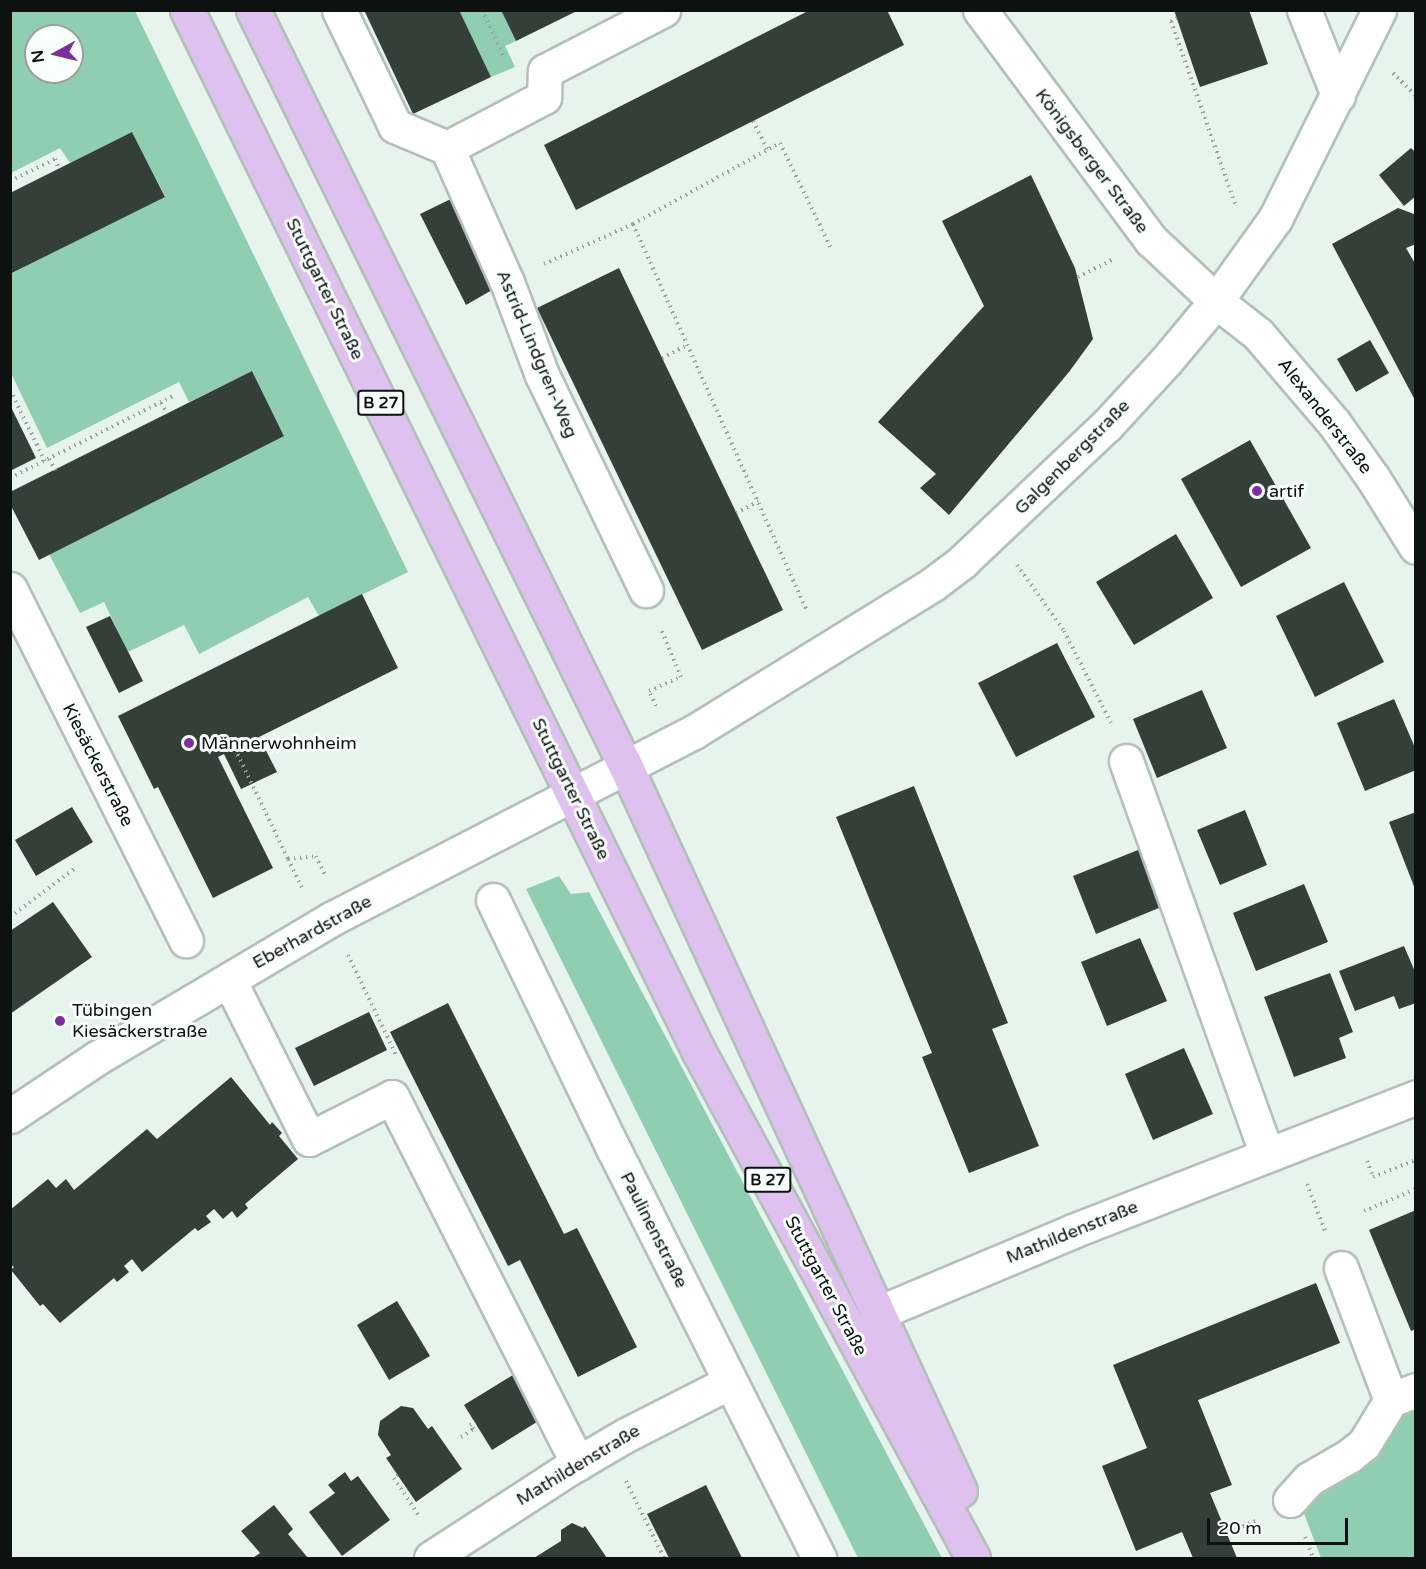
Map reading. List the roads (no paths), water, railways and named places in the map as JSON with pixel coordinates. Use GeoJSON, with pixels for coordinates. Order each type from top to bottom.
{"type":"FeatureCollection","features":[{"type":"Feature","properties":{"kind":"main road","name":"Stuttgarter Straße"},"geometry":{"type":"LineString","coordinates":[[187,10],[698,1050],[973,1558]]}},
{"type":"Feature","properties":{"kind":"main road","name":"Stuttgarter Straße"},"geometry":{"type":"LineString","coordinates":[[253,10],[626,767],[990,1558]]}},
{"type":"Feature","properties":{"kind":"street"},"geometry":{"type":"LineString","coordinates":[[339,10],[395,126],[447,148],[544,97],[545,71],[663,10]]}},
{"type":"Feature","properties":{"kind":"street","name":"Königsberger Straße"},"geometry":{"type":"LineString","coordinates":[[980,10],[1151,240],[1216,301]]}},
{"type":"Feature","properties":{"kind":"street"},"geometry":{"type":"LineString","coordinates":[[1304,10],[1338,95]]}},
{"type":"Feature","properties":{"kind":"street","name":"Galgenbergstraße"},"geometry":{"type":"LineString","coordinates":[[626,767],[673,742],[933,584],[994,535],[1106,426],[1166,361],[1216,301],[1275,219],[1378,10]]}},
{"type":"Feature","properties":{"kind":"street","name":"Astrid-Lindgren-Weg"},"geometry":{"type":"LineString","coordinates":[[447,148],[507,282],[542,375],[645,590]]}},
{"type":"Feature","properties":{"kind":"street","name":"Alexanderstraße"},"geometry":{"type":"LineString","coordinates":[[1216,301],[1258,334],[1334,423],[1373,478],[1416,547]]}},
{"type":"Feature","properties":{"kind":"street","name":"Kiesäckerstraße"},"geometry":{"type":"LineString","coordinates":[[10,589],[186,940]]}},
{"type":"Feature","properties":{"kind":"street"},"geometry":{"type":"LineString","coordinates":[[1126,761],[1267,1154]]}},
{"type":"Feature","properties":{"kind":"street","name":"Eberhardstraße"},"geometry":{"type":"LineString","coordinates":[[10,1116],[97,1058],[337,916],[626,767]]}},
{"type":"Feature","properties":{"kind":"street","name":"Paulinenstraße"},"geometry":{"type":"LineString","coordinates":[[493,900],[819,1558]]}},
{"type":"Feature","properties":{"kind":"street"},"geometry":{"type":"LineString","coordinates":[[229,980],[309,1139],[393,1097],[578,1463]]}},
{"type":"Feature","properties":{"kind":"street","name":"Mathildenstraße"},"geometry":{"type":"LineString","coordinates":[[878,1313],[1073,1231],[1416,1097]]}},
{"type":"Feature","properties":{"kind":"street"},"geometry":{"type":"LineString","coordinates":[[1290,1500],[1309,1479],[1349,1456],[1364,1444],[1403,1395],[1341,1268]]}},
{"type":"Feature","properties":{"kind":"street","name":"Mathildenstraße"},"geometry":{"type":"LineString","coordinates":[[431,1558],[608,1445],[730,1382]]}},
{"type":"Feature","properties":{"kind":"place","name":"artif"},"geometry":{"type":"Point","coordinates":[1257,491]}},
{"type":"Feature","properties":{"kind":"place","name":"Männerwohnheim"},"geometry":{"type":"Point","coordinates":[189,743]}},
{"type":"Feature","properties":{"kind":"place","name":"Tübingen Kiesäckerstraße"},"geometry":{"type":"Point","coordinates":[60,1021]}}]}
